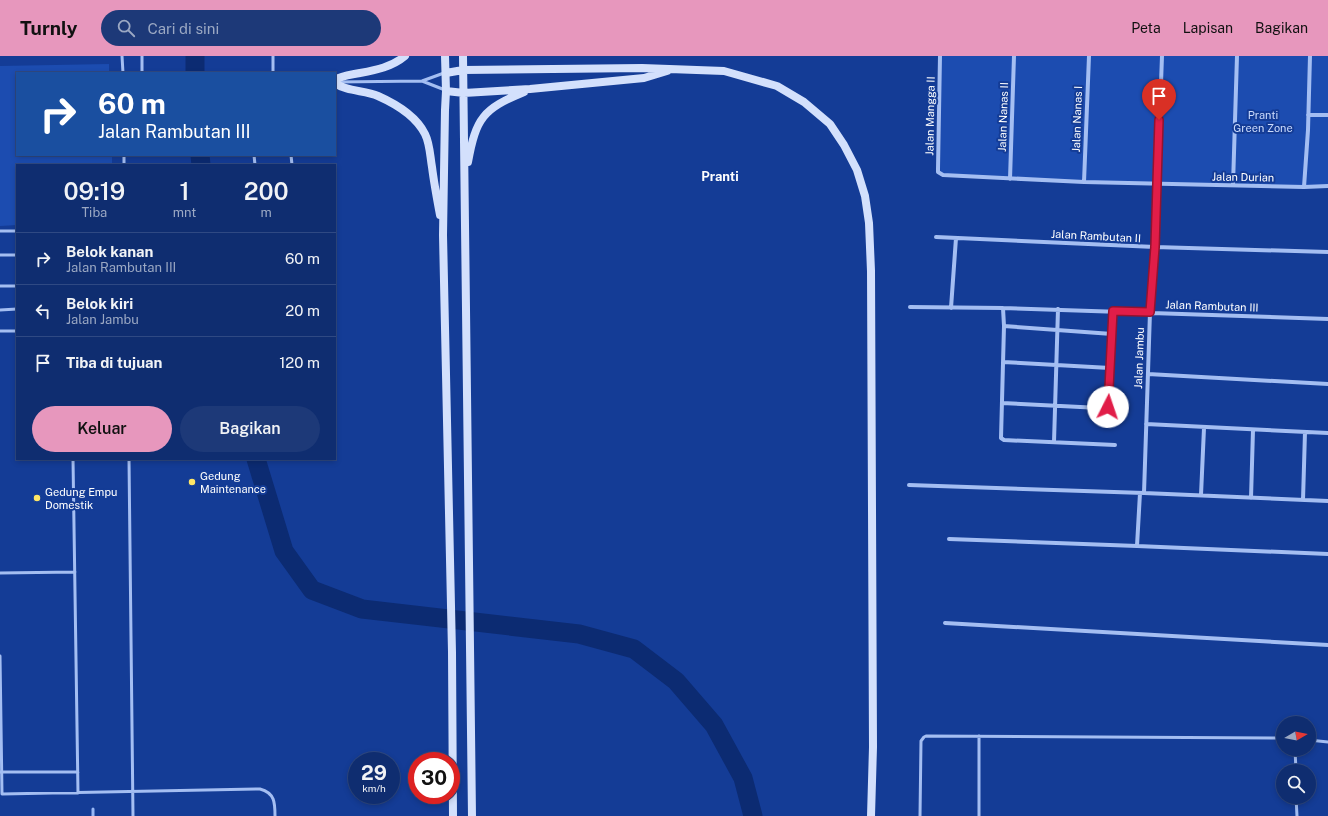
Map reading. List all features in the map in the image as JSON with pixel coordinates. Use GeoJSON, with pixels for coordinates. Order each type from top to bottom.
{"type":"FeatureCollection","features":[{"type":"Feature","properties":{"kind":"street"},"geometry":{"type":"LineString","coordinates":[[336,80],[344,76],[386,67],[394,64],[404,56]]}},
{"type":"Feature","properties":{"kind":"street"},"geometry":{"type":"LineString","coordinates":[[445,56],[446,91],[443,235],[451,584],[453,816]]}},
{"type":"Feature","properties":{"kind":"street"},"geometry":{"type":"LineString","coordinates":[[463,56],[472,816]]}},
{"type":"Feature","properties":{"kind":"street","name":"Jalan Mangga II"},"geometry":{"type":"LineString","coordinates":[[940,56],[938,172],[943,175]]}},
{"type":"Feature","properties":{"kind":"street","name":"Jalan Nanas II"},"geometry":{"type":"LineString","coordinates":[[1010,179],[1014,56]]}},
{"type":"Feature","properties":{"kind":"street","name":"Jalan Nanas I"},"geometry":{"type":"LineString","coordinates":[[1084,182],[1088,56]]}},
{"type":"Feature","properties":{"kind":"street","name":"Jalan Jambu"},"geometry":{"type":"LineString","coordinates":[[1137,546],[1146,424],[1150,312],[1155,247],[1162,56]]}},
{"type":"Feature","properties":{"kind":"street"},"geometry":{"type":"LineString","coordinates":[[1233,185],[1237,56]]}},
{"type":"Feature","properties":{"kind":"street"},"geometry":{"type":"LineString","coordinates":[[1304,187],[1310,56]]}},
{"type":"Feature","properties":{"kind":"street"},"geometry":{"type":"LineString","coordinates":[[446,72],[463,70],[642,68],[724,71],[777,86],[804,102],[830,124],[844,145],[857,170],[865,196],[869,223],[871,271],[872,816]]}},
{"type":"Feature","properties":{"kind":"street"},"geometry":{"type":"LineString","coordinates":[[446,91],[464,93],[530,90],[644,78],[673,69]]}},
{"type":"Feature","properties":{"kind":"street"},"geometry":{"type":"LineString","coordinates":[[336,82],[344,88],[384,98],[406,111],[419,124],[425,134],[429,147],[443,235]]}},
{"type":"Feature","properties":{"kind":"street"},"geometry":{"type":"LineString","coordinates":[[465,183],[472,140],[476,127],[483,116],[493,107],[530,90]]}},
{"type":"Feature","properties":{"kind":"street"},"geometry":{"type":"LineString","coordinates":[[1308,115],[1328,115]]}},
{"type":"Feature","properties":{"kind":"street","name":"Jalan Durian"},"geometry":{"type":"LineString","coordinates":[[943,175],[1084,182],[1304,187],[1328,186]]}},
{"type":"Feature","properties":{"kind":"street","name":"Jalan Rambutan II"},"geometry":{"type":"LineString","coordinates":[[936,237],[1155,247],[1328,252]]}},
{"type":"Feature","properties":{"kind":"street"},"geometry":{"type":"LineString","coordinates":[[951,308],[956,238]]}},
{"type":"Feature","properties":{"kind":"street","name":"Jalan Rambutan III"},"geometry":{"type":"LineString","coordinates":[[910,307],[1058,309],[1328,319]]}},
{"type":"Feature","properties":{"kind":"street"},"geometry":{"type":"LineString","coordinates":[[1003,308],[1004,326],[1001,436],[1003,439],[1115,445]]}},
{"type":"Feature","properties":{"kind":"street"},"geometry":{"type":"LineString","coordinates":[[1054,442],[1058,309]]}},
{"type":"Feature","properties":{"kind":"street"},"geometry":{"type":"LineString","coordinates":[[1002,403],[1108,407],[1113,311]]}},
{"type":"Feature","properties":{"kind":"street"},"geometry":{"type":"LineString","coordinates":[[1004,326],[1112,334]]}},
{"type":"Feature","properties":{"kind":"street"},"geometry":{"type":"LineString","coordinates":[[1003,362],[1110,368]]}},
{"type":"Feature","properties":{"kind":"street"},"geometry":{"type":"LineString","coordinates":[[1148,374],[1328,384]]}},
{"type":"Feature","properties":{"kind":"street"},"geometry":{"type":"LineString","coordinates":[[1146,424],[1328,433]]}},
{"type":"Feature","properties":{"kind":"street"},"geometry":{"type":"LineString","coordinates":[[1201,495],[1204,428]]}},
{"type":"Feature","properties":{"kind":"street"},"geometry":{"type":"LineString","coordinates":[[1251,498],[1253,430]]}},
{"type":"Feature","properties":{"kind":"street"},"geometry":{"type":"LineString","coordinates":[[1303,500],[1305,432]]}},
{"type":"Feature","properties":{"kind":"street"},"geometry":{"type":"LineString","coordinates":[[909,485],[1328,501]]}},
{"type":"Feature","properties":{"kind":"street"},"geometry":{"type":"LineString","coordinates":[[948,539],[1328,554]]}},
{"type":"Feature","properties":{"kind":"street"},"geometry":{"type":"LineString","coordinates":[[945,623],[1328,645]]}},
{"type":"Feature","properties":{"kind":"lane"},"geometry":{"type":"LineString","coordinates":[[122,56],[123,72]]}},
{"type":"Feature","properties":{"kind":"lane"},"geometry":{"type":"LineString","coordinates":[[142,56],[142,72]]}},
{"type":"Feature","properties":{"kind":"lane"},"geometry":{"type":"LineString","coordinates":[[273,56],[273,72]]}},
{"type":"Feature","properties":{"kind":"lane"},"geometry":{"type":"LineString","coordinates":[[336,81],[422,81],[446,72]]}},
{"type":"Feature","properties":{"kind":"lane"},"geometry":{"type":"LineString","coordinates":[[422,81],[446,91]]}},
{"type":"Feature","properties":{"kind":"lane"},"geometry":{"type":"LineString","coordinates":[[0,231],[16,230]]}},
{"type":"Feature","properties":{"kind":"lane"},"geometry":{"type":"LineString","coordinates":[[0,255],[16,255]]}},
{"type":"Feature","properties":{"kind":"lane"},"geometry":{"type":"LineString","coordinates":[[0,286],[16,286]]}},
{"type":"Feature","properties":{"kind":"lane"},"geometry":{"type":"LineString","coordinates":[[0,310],[16,309]]}},
{"type":"Feature","properties":{"kind":"lane"},"geometry":{"type":"LineString","coordinates":[[0,331],[16,331]]}},
{"type":"Feature","properties":{"kind":"lane"},"geometry":{"type":"LineString","coordinates":[[73,460],[78,793]]}},
{"type":"Feature","properties":{"kind":"lane"},"geometry":{"type":"LineString","coordinates":[[129,460],[133,816]]}},
{"type":"Feature","properties":{"kind":"lane"},"geometry":{"type":"LineString","coordinates":[[0,573],[75,572]]}},
{"type":"Feature","properties":{"kind":"lane"},"geometry":{"type":"LineString","coordinates":[[0,656],[2,794],[260,790],[267,791],[273,798],[275,816]]}},
{"type":"Feature","properties":{"kind":"lane"},"geometry":{"type":"LineString","coordinates":[[979,736],[979,816]]}},
{"type":"Feature","properties":{"kind":"lane"},"geometry":{"type":"LineString","coordinates":[[920,816],[921,741],[924,737],[1276,738]]}},
{"type":"Feature","properties":{"kind":"lane"},"geometry":{"type":"LineString","coordinates":[[1316,741],[1328,742]]}},
{"type":"Feature","properties":{"kind":"lane"},"geometry":{"type":"LineString","coordinates":[[1,772],[78,772]]}},
{"type":"Feature","properties":{"kind":"lane"},"geometry":{"type":"LineString","coordinates":[[1296,804],[1297,816]]}},
{"type":"Feature","properties":{"kind":"green space","name":"Pranti Green Zone"},"geometry":{"type":"Polygon","coordinates":[[[941,56],[1328,56],[1328,186],[1084,181],[943,175],[940,173],[941,56]]]}},
{"type":"Feature","properties":{"kind":"green space"},"geometry":{"type":"Polygon","coordinates":[[[109,64],[109,72],[16,72],[16,156],[112,156],[112,164],[16,164],[16,225],[0,226],[0,66],[109,64]]]}},
{"type":"Feature","properties":{"kind":"waterway"},"geometry":{"type":"LineString","coordinates":[[195,56],[195,72]]}},
{"type":"Feature","properties":{"kind":"waterway"},"geometry":{"type":"LineString","coordinates":[[200,156],[201,164]]}},
{"type":"Feature","properties":{"kind":"waterway"},"geometry":{"type":"LineString","coordinates":[[256,460],[284,551],[312,590],[362,609],[579,634],[634,649],[676,681],[714,725],[743,778],[753,816]]}},
{"type":"Feature","properties":{"kind":"waterway"},"geometry":{"type":"LineString","coordinates":[[93,809],[93,816]]}},
{"type":"Feature","properties":{"kind":"place","name":"Gedung Maintenance"},"geometry":{"type":"Point","coordinates":[192,482]}},
{"type":"Feature","properties":{"kind":"place","name":"Gedung Empu Domestik"},"geometry":{"type":"Point","coordinates":[37,498]}},
{"type":"Feature","properties":{"kind":"district","name":"Pranti"},"geometry":{"type":"Point","coordinates":[720,176]}},
{"type":"Feature","properties":{"kind":"route"},"geometry":{"type":"LineString","coordinates":[[1108,407],[1113,311],[1150,312],[1155,247],[1159,120]]}}]}
